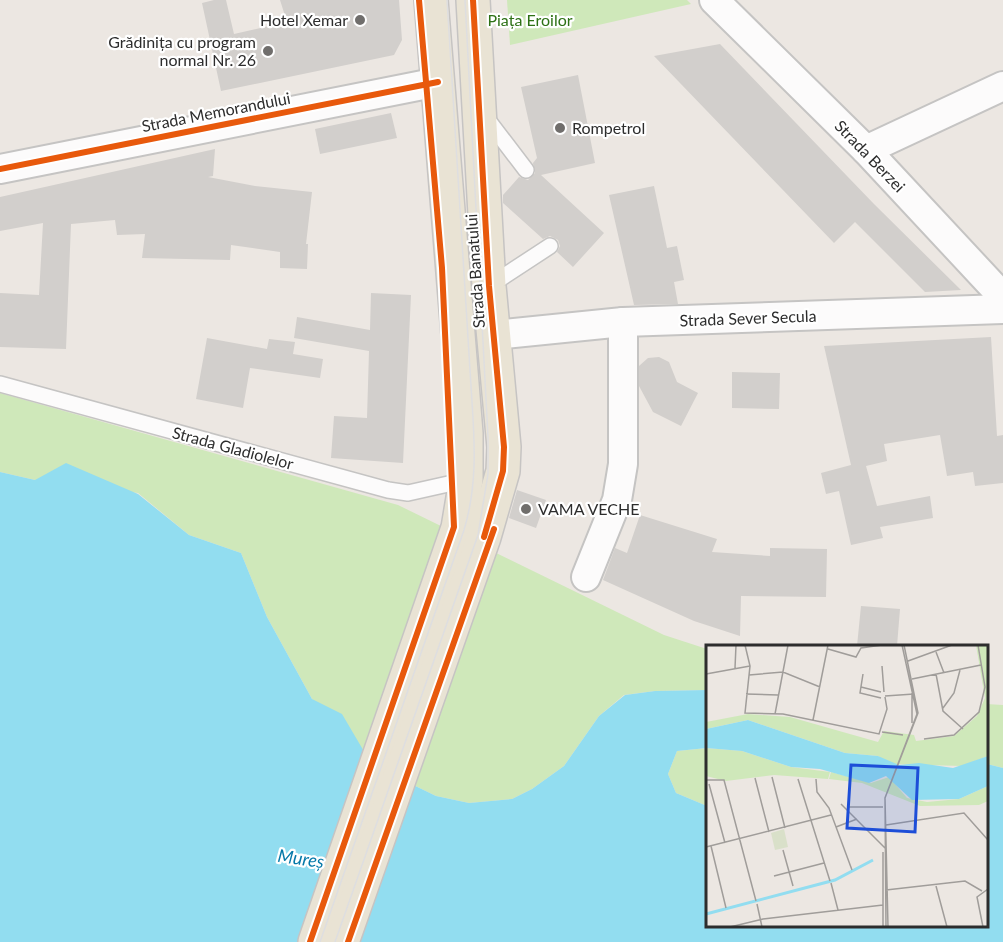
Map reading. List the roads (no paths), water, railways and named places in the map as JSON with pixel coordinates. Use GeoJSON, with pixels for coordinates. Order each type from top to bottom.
{"type":"FeatureCollection","features":[{"type":"Feature","properties":{"kind":"main road","name":"Strada Banatului"},"geometry":{"type":"LineString","coordinates":[[431,0],[466,433],[466,480],[471,532]]}},
{"type":"Feature","properties":{"kind":"main road","name":"Strada Banatului"},"geometry":{"type":"LineString","coordinates":[[471,532],[501,480],[504,447],[489,286],[473,0]]}},
{"type":"Feature","properties":{"kind":"main road"},"geometry":{"type":"LineString","coordinates":[[315,942],[471,532]]}},
{"type":"Feature","properties":{"kind":"main road"},"geometry":{"type":"LineString","coordinates":[[342,942],[471,532]]}},
{"type":"Feature","properties":{"kind":"street","name":"Strada Berzei"},"geometry":{"type":"LineString","coordinates":[[723,10],[866,150],[1003,297]]}},
{"type":"Feature","properties":{"kind":"street","name":"Strada Memorandului"},"geometry":{"type":"LineString","coordinates":[[0,168],[438,82]]}},
{"type":"Feature","properties":{"kind":"street"},"geometry":{"type":"LineString","coordinates":[[866,150],[1003,86]]}},
{"type":"Feature","properties":{"kind":"street","name":"Strada Sever Secula"},"geometry":{"type":"LineString","coordinates":[[494,335],[623,322],[1003,309]]}},
{"type":"Feature","properties":{"kind":"street"},"geometry":{"type":"LineString","coordinates":[[586,577],[616,500],[623,464],[623,322]]}},
{"type":"Feature","properties":{"kind":"lane"},"geometry":{"type":"LineString","coordinates":[[478,109],[526,170]]}},
{"type":"Feature","properties":{"kind":"lane"},"geometry":{"type":"LineString","coordinates":[[489,286],[550,246]]}},
{"type":"Feature","properties":{"kind":"lane","name":"Strada Gladiolelor"},"geometry":{"type":"LineString","coordinates":[[0,384],[388,490],[408,493],[466,480]]}},
{"type":"Feature","properties":{"kind":"water","name":"Mureș"},"geometry":{"type":"Polygon","coordinates":[[[66,463],[138,494],[189,535],[241,553],[267,617],[312,699],[342,714],[372,765],[436,796],[469,803],[512,799],[532,789],[564,766],[599,716],[625,695],[655,691],[706,690],[706,748],[677,751],[668,774],[676,793],[706,806],[706,927],[988,927],[988,764],[1003,768],[1003,942],[0,942],[0,472],[35,480],[66,463]]]}},
{"type":"Feature","properties":{"kind":"tram line"},"geometry":{"type":"LineString","coordinates":[[320,942],[464,530],[471,498],[474,435],[447,0]]}},
{"type":"Feature","properties":{"kind":"tram line"},"geometry":{"type":"LineString","coordinates":[[335,942],[478,535],[488,474],[465,0]]}},
{"type":"Feature","properties":{"kind":"place","name":"Hotel Xemar"},"geometry":{"type":"Point","coordinates":[360,20]}},
{"type":"Feature","properties":{"kind":"place","name":"Grădinița cu program normal Nr. 26"},"geometry":{"type":"Point","coordinates":[268,51]}},
{"type":"Feature","properties":{"kind":"place","name":"Rompetrol"},"geometry":{"type":"Point","coordinates":[560,128]}},
{"type":"Feature","properties":{"kind":"place","name":"VAMA VECHE"},"geometry":{"type":"Point","coordinates":[526,509]}},
{"type":"Feature","properties":{"kind":"park label","name":"Piața Eroilor"},"geometry":{"type":"Point","coordinates":[530,20]}}]}
